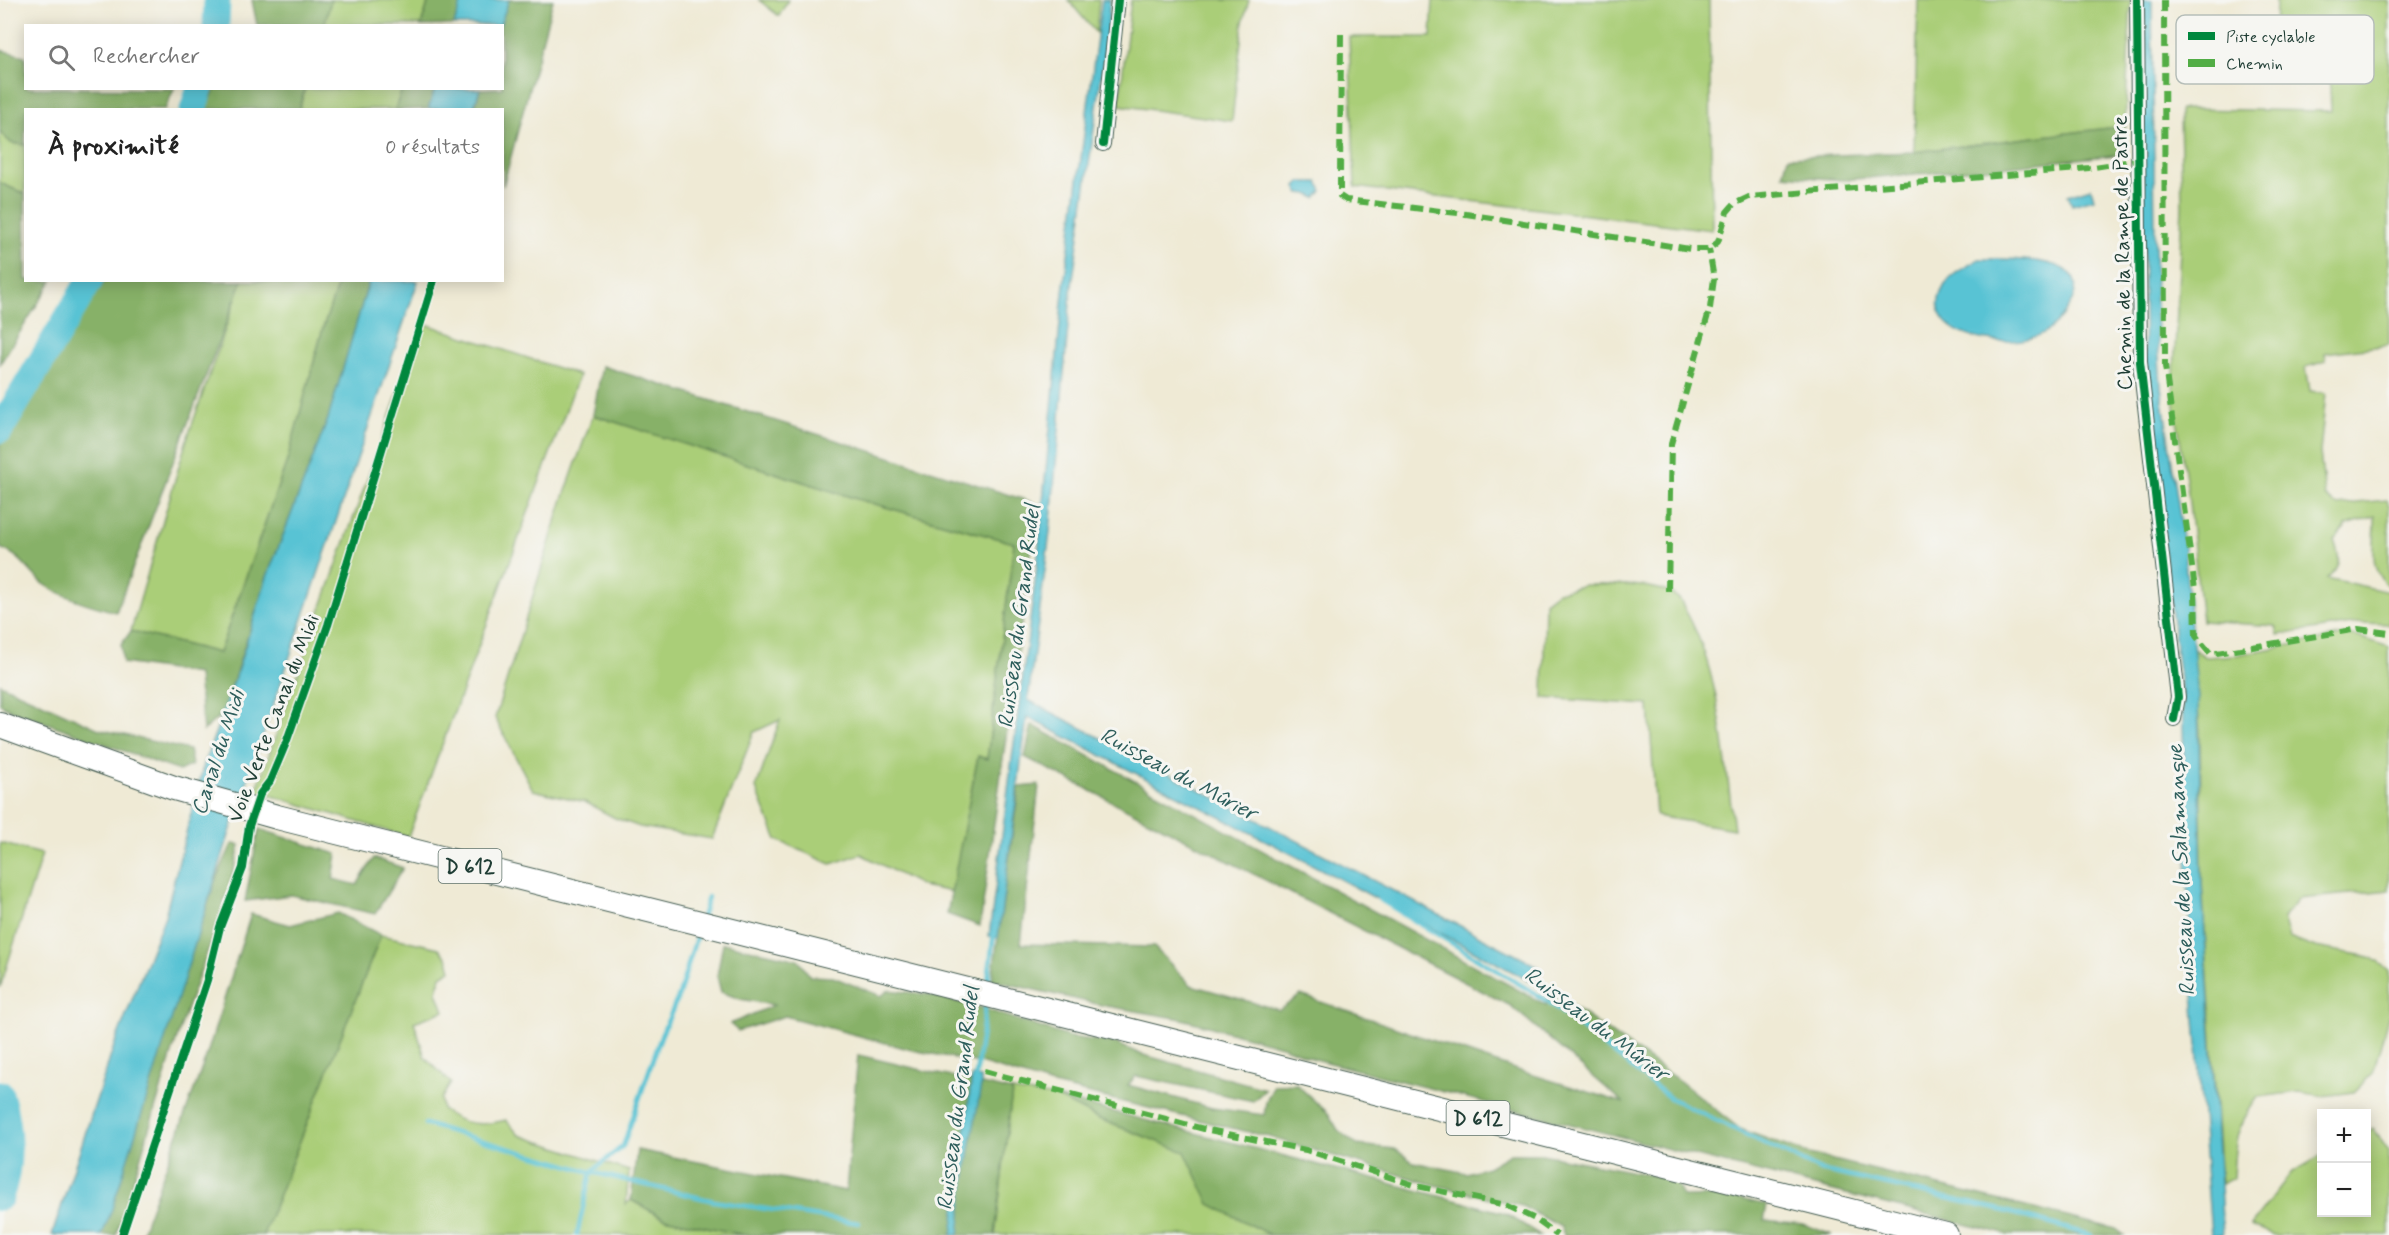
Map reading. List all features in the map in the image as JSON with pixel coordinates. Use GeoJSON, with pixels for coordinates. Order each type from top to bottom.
{"type":"FeatureCollection","features":[{"type":"Feature","properties":{"kind":"highway","name":"D 612"},"geometry":{"type":"LineString","coordinates":[[0,718],[41,740]]}},
{"type":"Feature","properties":{"kind":"highway","name":"D 612"},"geometry":{"type":"LineString","coordinates":[[0,725],[174,788],[277,818],[1946,1235]]}},
{"type":"Feature","properties":{"kind":"street"},"geometry":{"type":"LineString","coordinates":[[1103,144],[1118,0]]}},
{"type":"Feature","properties":{"kind":"street","name":"Chemin de la Rampe de Pastre"},"geometry":{"type":"LineString","coordinates":[[2137,0],[2140,362],[2176,673],[2178,697],[2174,719]]}},
{"type":"Feature","properties":{"kind":"green space"},"geometry":{"type":"Polygon","coordinates":[[[252,0],[331,0],[325,24],[257,24],[252,0]]]}},
{"type":"Feature","properties":{"kind":"green space"},"geometry":{"type":"Polygon","coordinates":[[[331,0],[429,0],[421,24],[324,24],[331,0]]]}},
{"type":"Feature","properties":{"kind":"green space"},"geometry":{"type":"Polygon","coordinates":[[[429,0],[462,0],[454,24],[422,24],[429,0]]]}},
{"type":"Feature","properties":{"kind":"green space"},"geometry":{"type":"Polygon","coordinates":[[[509,0],[553,0],[504,182],[504,108],[475,108],[480,90],[504,90],[504,24],[500,24],[509,0]]]}},
{"type":"Feature","properties":{"kind":"green space"},"geometry":{"type":"Polygon","coordinates":[[[759,0],[788,0],[779,16],[759,0]]]}},
{"type":"Feature","properties":{"kind":"green space"},"geometry":{"type":"Polygon","coordinates":[[[1068,0],[1099,0],[1096,33],[1068,0]]]}},
{"type":"Feature","properties":{"kind":"green space"},"geometry":{"type":"Polygon","coordinates":[[[1131,0],[1249,0],[1243,22],[1232,121],[1119,105],[1131,0]]]}},
{"type":"Feature","properties":{"kind":"green space"},"geometry":{"type":"Polygon","coordinates":[[[1433,0],[1709,0],[1712,230],[1355,187],[1349,37],[1431,37],[1433,0]]]}},
{"type":"Feature","properties":{"kind":"green space"},"geometry":{"type":"Polygon","coordinates":[[[1918,0],[2131,0],[2125,126],[1914,152],[1918,0]]]}},
{"type":"Feature","properties":{"kind":"green space"},"geometry":{"type":"Polygon","coordinates":[[[2276,0],[2389,0],[2389,345],[2325,353],[2326,361],[2306,367],[2310,391],[2326,393],[2320,452],[2325,496],[2336,505],[2387,500],[2389,506],[2389,587],[2377,572],[2375,563],[2375,516],[2347,525],[2334,540],[2338,561],[2335,569],[2327,578],[2389,592],[2389,624],[2359,623],[2278,635],[2276,626],[2202,621],[2187,485],[2173,393],[2182,207],[2180,109],[2331,111],[2330,84],[2374,84],[2374,15],[2276,15],[2276,0]]]}},
{"type":"Feature","properties":{"kind":"green space"},"geometry":{"type":"Polygon","coordinates":[[[0,50],[24,56],[24,90],[174,90],[165,108],[24,108],[24,145],[11,143],[0,132],[0,50]]]}},
{"type":"Feature","properties":{"kind":"green space"},"geometry":{"type":"Polygon","coordinates":[[[215,90],[305,90],[299,108],[206,108],[215,90]]]}},
{"type":"Feature","properties":{"kind":"green space"},"geometry":{"type":"Polygon","coordinates":[[[305,90],[402,90],[395,108],[300,108],[305,90]]]}},
{"type":"Feature","properties":{"kind":"green space"},"geometry":{"type":"Polygon","coordinates":[[[402,90],[435,90],[428,108],[396,108],[402,90]]]}},
{"type":"Feature","properties":{"kind":"green space"},"geometry":{"type":"Polygon","coordinates":[[[2125,126],[2125,154],[1842,180],[1783,175],[1788,157],[1914,152],[2125,126]]]}},
{"type":"Feature","properties":{"kind":"green space"},"geometry":{"type":"Polygon","coordinates":[[[0,132],[11,143],[24,145],[24,194],[0,183],[0,132]]]}},
{"type":"Feature","properties":{"kind":"green space"},"geometry":{"type":"Polygon","coordinates":[[[0,183],[24,194],[24,282],[51,282],[0,364],[0,183]]]}},
{"type":"Feature","properties":{"kind":"green space"},"geometry":{"type":"Polygon","coordinates":[[[104,282],[242,282],[116,612],[79,601],[52,589],[38,579],[15,556],[0,548],[0,435],[23,395],[104,282]]]}},
{"type":"Feature","properties":{"kind":"green space"},"geometry":{"type":"Polygon","coordinates":[[[242,282],[339,282],[323,328],[288,458],[219,653],[131,631],[186,442],[242,282]]]}},
{"type":"Feature","properties":{"kind":"green space"},"geometry":{"type":"Polygon","coordinates":[[[339,282],[369,282],[328,419],[267,577],[223,713],[203,731],[198,674],[123,663],[121,645],[131,631],[219,653],[288,458],[323,328],[339,282]]]}},
{"type":"Feature","properties":{"kind":"green space"},"geometry":{"type":"Polygon","coordinates":[[[423,323],[579,375],[408,837],[256,791],[423,323]]]}},
{"type":"Feature","properties":{"kind":"green space"},"geometry":{"type":"Polygon","coordinates":[[[602,366],[1038,504],[980,926],[947,914],[978,756],[987,759],[1014,543],[857,499],[593,415],[602,366]]]}},
{"type":"Feature","properties":{"kind":"green space"},"geometry":{"type":"Polygon","coordinates":[[[593,415],[857,499],[1014,543],[987,759],[978,756],[953,892],[922,886],[861,854],[831,864],[777,840],[756,788],[780,720],[754,732],[712,839],[640,827],[615,818],[585,802],[533,790],[495,718],[562,502],[593,415]]]}},
{"type":"Feature","properties":{"kind":"green space"},"geometry":{"type":"Polygon","coordinates":[[[1585,585],[1621,585],[1660,589],[1671,593],[1682,603],[1699,639],[1715,692],[1734,829],[1656,816],[1649,705],[1543,698],[1545,602],[1558,592],[1585,585]]]}},
{"type":"Feature","properties":{"kind":"green space"},"geometry":{"type":"Polygon","coordinates":[[[2345,635],[2389,647],[2389,890],[2299,899],[2283,918],[2289,938],[2310,946],[2370,957],[2389,970],[2389,1013],[2373,1073],[2354,1092],[2323,1096],[2299,1092],[2258,1097],[2238,1135],[2233,1178],[2221,1184],[2202,881],[2200,732],[2193,649],[2206,657],[2236,655],[2345,635]]]}},
{"type":"Feature","properties":{"kind":"green space"},"geometry":{"type":"Polygon","coordinates":[[[0,684],[99,729],[189,750],[192,765],[179,771],[11,710],[0,704],[0,684]]]}},
{"type":"Feature","properties":{"kind":"green space"},"geometry":{"type":"Polygon","coordinates":[[[1032,725],[1546,1005],[1552,992],[1681,1082],[1740,1129],[1805,1153],[2116,1229],[2124,1235],[2008,1235],[1314,1059],[1285,1047],[1182,1019],[1101,1005],[992,980],[1019,787],[1039,785],[1021,944],[1154,947],[1191,985],[1279,1010],[1301,995],[1514,1069],[1624,1103],[1511,1006],[1025,757],[1032,725]]]}},
{"type":"Feature","properties":{"kind":"green space"},"geometry":{"type":"Polygon","coordinates":[[[259,829],[337,854],[333,879],[357,885],[374,858],[403,868],[375,914],[291,895],[245,901],[259,829]]]}},
{"type":"Feature","properties":{"kind":"green space"},"geometry":{"type":"Polygon","coordinates":[[[0,843],[42,854],[0,988],[0,843]]]}},
{"type":"Feature","properties":{"kind":"green space"},"geometry":{"type":"Polygon","coordinates":[[[232,844],[240,845],[228,890],[174,1047],[116,1235],[102,1235],[215,881],[232,844]]]}},
{"type":"Feature","properties":{"kind":"green space"},"geometry":{"type":"Polygon","coordinates":[[[338,913],[381,935],[263,1235],[141,1235],[207,1054],[251,914],[290,925],[338,913]]]}},
{"type":"Feature","properties":{"kind":"green space"},"geometry":{"type":"Polygon","coordinates":[[[381,935],[439,948],[448,959],[451,970],[441,976],[437,992],[444,1011],[414,1022],[425,1057],[451,1083],[441,1099],[442,1109],[449,1115],[465,1122],[481,1124],[506,1120],[519,1135],[629,1171],[626,1204],[631,1200],[664,1218],[745,1235],[263,1235],[381,935]]]}},
{"type":"Feature","properties":{"kind":"green space"},"geometry":{"type":"Polygon","coordinates":[[[723,943],[798,960],[810,976],[833,977],[881,996],[889,990],[925,994],[982,1008],[1069,1037],[1115,1043],[1140,1054],[1266,1089],[1253,1101],[1136,1076],[1128,1085],[1212,1108],[1264,1115],[1266,1102],[1274,1085],[1296,1084],[1328,1113],[1338,1130],[1357,1145],[1395,1149],[1413,1162],[1466,1173],[1488,1167],[1510,1154],[1542,1154],[1675,1180],[1683,1197],[1728,1196],[1767,1205],[1764,1220],[1803,1224],[1832,1235],[1564,1235],[1561,1227],[1522,1206],[1431,1184],[1269,1137],[1049,1084],[980,1063],[912,1050],[785,1016],[738,1031],[730,1024],[774,1005],[740,999],[721,992],[717,976],[723,943]]]}},
{"type":"Feature","properties":{"kind":"green space"},"geometry":{"type":"Polygon","coordinates":[[[858,1055],[1012,1091],[995,1235],[745,1235],[664,1218],[631,1200],[637,1150],[846,1191],[858,1055]]]}},
{"type":"Feature","properties":{"kind":"green space"},"geometry":{"type":"Polygon","coordinates":[[[1012,1091],[1056,1097],[1099,1119],[1186,1152],[1442,1235],[995,1235],[1012,1091]]]}},
{"type":"Feature","properties":{"kind":"green space"},"geometry":{"type":"Polygon","coordinates":[[[1056,1097],[1505,1213],[1540,1235],[1270,1235],[1210,1204],[1185,1152],[1099,1119],[1056,1097]]]}},
{"type":"Feature","properties":{"kind":"green space"},"geometry":{"type":"Polygon","coordinates":[[[2373,1128],[2389,1152],[2389,1235],[2274,1235],[2251,1225],[2291,1173],[2317,1158],[2317,1217],[2371,1217],[2371,1129],[2373,1128]]]}},
{"type":"Feature","properties":{"kind":"water"},"geometry":{"type":"Polygon","coordinates":[[[462,0],[509,0],[500,24],[454,24],[462,0]]]}},
{"type":"Feature","properties":{"kind":"water"},"geometry":{"type":"Polygon","coordinates":[[[1102,0],[1110,0],[1107,36],[1071,293],[1050,532],[1028,700],[1537,966],[1539,986],[1336,877],[1027,717],[998,938],[989,936],[1036,574],[1063,292],[1102,0]]]}},
{"type":"Feature","properties":{"kind":"water"},"geometry":{"type":"Polygon","coordinates":[[[2141,0],[2152,0],[2156,314],[2161,387],[2183,538],[2198,698],[2202,886],[2223,1235],[2211,1235],[2190,951],[2182,697],[2145,389],[2141,0]]]}},
{"type":"Feature","properties":{"kind":"water"},"geometry":{"type":"Polygon","coordinates":[[[434,90],[480,90],[473,108],[428,108],[434,90]]]}},
{"type":"Feature","properties":{"kind":"water"},"geometry":{"type":"Polygon","coordinates":[[[1300,182],[1318,182],[1322,191],[1316,198],[1299,193],[1296,187],[1300,182]]]}},
{"type":"Feature","properties":{"kind":"water"},"geometry":{"type":"Polygon","coordinates":[[[2091,188],[2094,199],[2072,205],[2068,195],[2091,188]]]}},
{"type":"Feature","properties":{"kind":"water"},"geometry":{"type":"Polygon","coordinates":[[[1979,259],[2026,260],[2059,267],[2070,274],[2075,285],[2072,300],[2057,323],[2034,337],[2014,341],[1992,341],[1970,336],[1952,328],[1941,316],[1939,299],[1949,279],[1979,259]]]}},
{"type":"Feature","properties":{"kind":"water","name":"Canal du Midi"},"geometry":{"type":"Polygon","coordinates":[[[369,282],[418,282],[229,835],[111,1212],[102,1235],[52,1235],[115,1043],[165,916],[203,767],[236,675],[267,577],[328,419],[369,282]]]}},
{"type":"Feature","properties":{"kind":"water"},"geometry":{"type":"Polygon","coordinates":[[[972,1076],[981,1078],[981,1086],[965,1179],[959,1235],[952,1235],[972,1076]]]}},
{"type":"Feature","properties":{"kind":"waterway"},"geometry":{"type":"LineString","coordinates":[[216,24],[217,0]]}},
{"type":"Feature","properties":{"kind":"waterway"},"geometry":{"type":"LineString","coordinates":[[194,108],[199,90]]}},
{"type":"Feature","properties":{"kind":"waterway"},"geometry":{"type":"LineString","coordinates":[[0,430],[89,282]]}},
{"type":"Feature","properties":{"kind":"waterway"},"geometry":{"type":"LineString","coordinates":[[702,917],[708,897]]}},
{"type":"Feature","properties":{"kind":"waterway","name":"Ruisseau du Mûrier"},"geometry":{"type":"LineString","coordinates":[[1379,899],[1549,1002],[1670,1098],[1820,1170],[2001,1210],[2090,1235]]}},
{"type":"Feature","properties":{"kind":"waterway"},"geometry":{"type":"LineString","coordinates":[[577,1235],[591,1172],[623,1146],[661,1036],[679,995],[698,931]]}},
{"type":"Feature","properties":{"kind":"waterway","name":"Ruisseau du Grand Rudel"},"geometry":{"type":"LineString","coordinates":[[987,989],[994,932]]}},
{"type":"Feature","properties":{"kind":"waterway","name":"Ruisseau du Grand Rudel"},"geometry":{"type":"LineString","coordinates":[[975,1081],[986,1003]]}},
{"type":"Feature","properties":{"kind":"waterway"},"geometry":{"type":"LineString","coordinates":[[0,1094],[8,1133],[8,1159],[0,1197]]}},
{"type":"Feature","properties":{"kind":"waterway"},"geometry":{"type":"LineString","coordinates":[[425,1124],[591,1172],[714,1201],[859,1223]]}},
{"type":"Feature","properties":{"kind":"marked path"},"geometry":{"type":"LineString","coordinates":[[2164,0],[2165,366],[2195,589],[2196,636],[2211,654],[2358,629],[2389,633]]}},
{"type":"Feature","properties":{"kind":"marked path"},"geometry":{"type":"LineString","coordinates":[[1341,34],[1340,196],[1346,200],[1466,214],[1690,249],[1709,249],[1718,242],[1727,212],[1734,204],[1749,197],[2089,168],[2137,160]]}},
{"type":"Feature","properties":{"kind":"marked path"},"geometry":{"type":"LineString","coordinates":[[1668,591],[1671,444],[1710,308],[1714,279],[1709,249]]}},
{"type":"Feature","properties":{"kind":"marked path"},"geometry":{"type":"LineString","coordinates":[[984,1071],[1204,1129],[1306,1150],[1417,1186],[1506,1205],[1535,1219],[1557,1235]]}},
{"type":"Feature","properties":{"kind":"cycle path"},"geometry":{"type":"LineString","coordinates":[[1103,144],[1118,0]]}},
{"type":"Feature","properties":{"kind":"cycle path"},"geometry":{"type":"LineString","coordinates":[[2137,0],[2140,362],[2178,697],[2174,719]]}},
{"type":"Feature","properties":{"kind":"cycle path","name":"Voie Verte Canal du Midi"},"geometry":{"type":"LineString","coordinates":[[122,1235],[207,980],[220,927],[243,868],[249,826],[260,794],[270,781],[286,743],[328,625],[433,282]]}},
{"type":"Feature","properties":{"kind":"water label","name":"Ruisseau de la Salamanque"},"geometry":{"type":"Point","coordinates":[2180,870]}}]}
